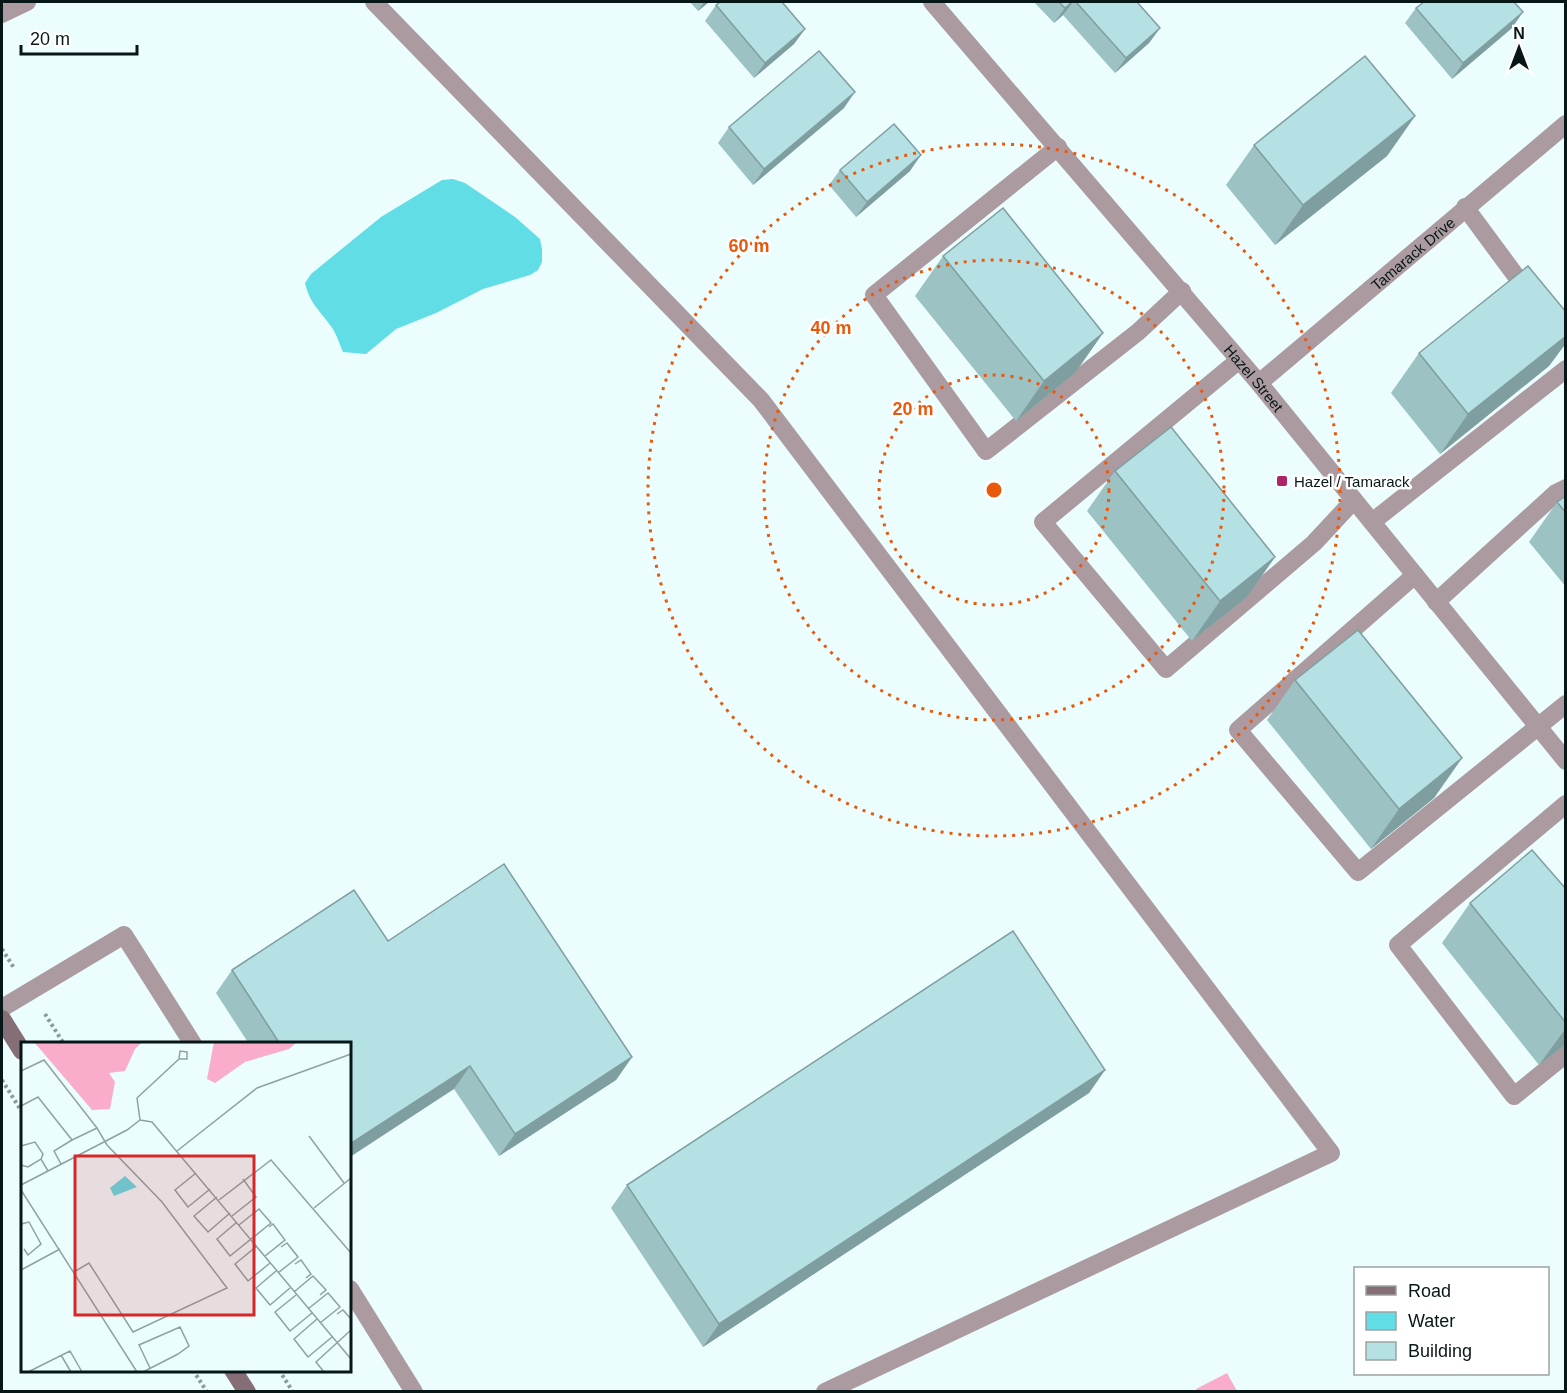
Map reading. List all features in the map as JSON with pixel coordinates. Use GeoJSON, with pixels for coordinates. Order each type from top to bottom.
{"type":"FeatureCollection","features":[{"type":"Feature","properties":{"kind":"street"},"geometry":{"type":"LineString","coordinates":[[2,14],[27,2]]}},
{"type":"Feature","properties":{"kind":"street"},"geometry":{"type":"LineString","coordinates":[[374,2],[761,400],[1331,1153],[825,1392]]}},
{"type":"Feature","properties":{"kind":"street","name":"Hazel Street"},"geometry":{"type":"LineString","coordinates":[[932,2],[1182,291],[1436,602],[1539,726],[1562,750]]}},
{"type":"Feature","properties":{"kind":"street","name":"Tamarack Drive"},"geometry":{"type":"LineString","coordinates":[[1258,383],[1566,124]]}},
{"type":"Feature","properties":{"kind":"street"},"geometry":{"type":"LineString","coordinates":[[1058,147],[874,295],[986,451],[1138,332],[1182,291]]}},
{"type":"Feature","properties":{"kind":"street"},"geometry":{"type":"LineString","coordinates":[[1465,207],[1539,306]]}},
{"type":"Feature","properties":{"kind":"street"},"geometry":{"type":"LineString","coordinates":[[1239,360],[1043,522],[1166,669],[1314,543],[1354,500]]}},
{"type":"Feature","properties":{"kind":"street"},"geometry":{"type":"LineString","coordinates":[[1372,522],[1566,369]]}},
{"type":"Feature","properties":{"kind":"street"},"geometry":{"type":"LineString","coordinates":[[1436,602],[1556,493],[1566,488]]}},
{"type":"Feature","properties":{"kind":"street"},"geometry":{"type":"LineString","coordinates":[[1415,575],[1238,730],[1358,872],[1566,704]]}},
{"type":"Feature","properties":{"kind":"street"},"geometry":{"type":"LineString","coordinates":[[1566,804],[1398,945],[1514,1096],[1566,1054]]}},
{"type":"Feature","properties":{"kind":"street"},"geometry":{"type":"LineString","coordinates":[[2,1008],[124,935],[192,1042]]}},
{"type":"Feature","properties":{"kind":"street"},"geometry":{"type":"LineString","coordinates":[[2,1019],[21,1049]]}},
{"type":"Feature","properties":{"kind":"street"},"geometry":{"type":"LineString","coordinates":[[351,1291],[414,1392]]}},
{"type":"Feature","properties":{"kind":"street"},"geometry":{"type":"LineString","coordinates":[[234,1372],[247,1392]]}},
{"type":"Feature","properties":{"kind":"path"},"geometry":{"type":"LineString","coordinates":[[2,1080],[21,1110]]}},
{"type":"Feature","properties":{"kind":"path"},"geometry":{"type":"LineString","coordinates":[[194,1372],[207,1392]]}},
{"type":"Feature","properties":{"kind":"path"},"geometry":{"type":"LineString","coordinates":[[280,1372],[293,1392]]}},
{"type":"Feature","properties":{"kind":"shaded area"},"geometry":{"type":"Polygon","coordinates":[[[1227,1373],[1237,1391],[1197,1391],[1196,1389],[1227,1373]]]}},
{"type":"Feature","properties":{"kind":"water"},"geometry":{"type":"Polygon","coordinates":[[[453,179],[465,183],[515,217],[540,239],[542,262],[538,270],[530,275],[483,289],[436,313],[396,329],[366,354],[343,352],[336,334],[312,301],[305,283],[311,274],[381,217],[442,180],[453,179]]]}},
{"type":"Feature","properties":{"kind":"building"},"geometry":{"type":"Polygon","coordinates":[[[720,2],[782,2],[805,29],[765,63],[716,5],[720,2]]]}},
{"type":"Feature","properties":{"kind":"building"},"geometry":{"type":"Polygon","coordinates":[[[1059,2],[1072,2],[1065,8],[1059,2]]]}},
{"type":"Feature","properties":{"kind":"building"},"geometry":{"type":"Polygon","coordinates":[[[1076,2],[1137,2],[1160,28],[1126,58],[1076,2]]]}},
{"type":"Feature","properties":{"kind":"building"},"geometry":{"type":"Polygon","coordinates":[[[1424,2],[1514,2],[1523,12],[1463,63],[1416,8],[1424,2]]]}},
{"type":"Feature","properties":{"kind":"building"},"geometry":{"type":"Polygon","coordinates":[[[819,51],[855,92],[764,169],[729,127],[819,51]]]}},
{"type":"Feature","properties":{"kind":"building"},"geometry":{"type":"Polygon","coordinates":[[[1365,56],[1415,116],[1303,205],[1254,145],[1365,56]]]}},
{"type":"Feature","properties":{"kind":"building"},"geometry":{"type":"Polygon","coordinates":[[[894,124],[921,155],[867,202],[840,170],[894,124]]]}},
{"type":"Feature","properties":{"kind":"building"},"geometry":{"type":"Polygon","coordinates":[[[1003,208],[1103,333],[1044,381],[943,256],[1003,208]]]}},
{"type":"Feature","properties":{"kind":"building"},"geometry":{"type":"Polygon","coordinates":[[[1528,266],[1566,312],[1566,336],[1468,414],[1419,353],[1528,266]]]}},
{"type":"Feature","properties":{"kind":"building"},"geometry":{"type":"Polygon","coordinates":[[[1171,427],[1275,557],[1220,601],[1115,471],[1171,427]]]}},
{"type":"Feature","properties":{"kind":"building"},"geometry":{"type":"Polygon","coordinates":[[[1566,496],[1566,513],[1557,502],[1566,496]]]}},
{"type":"Feature","properties":{"kind":"building"},"geometry":{"type":"Polygon","coordinates":[[[1358,630],[1462,758],[1399,809],[1295,680],[1358,630]]]}},
{"type":"Feature","properties":{"kind":"building"},"geometry":{"type":"Polygon","coordinates":[[[1532,850],[1566,889],[1566,1023],[1470,903],[1532,850]]]}},
{"type":"Feature","properties":{"kind":"building"},"geometry":{"type":"Polygon","coordinates":[[[504,864],[632,1057],[515,1134],[470,1066],[351,1143],[351,1042],[279,1042],[232,970],[354,890],[388,941],[504,864]]]}},
{"type":"Feature","properties":{"kind":"building"},"geometry":{"type":"Polygon","coordinates":[[[1013,931],[1105,1070],[719,1324],[627,1185],[1013,931]]]}},
{"type":"Feature","properties":{"kind":"place","name":"Hazel / Tamarack"},"geometry":{"type":"Point","coordinates":[1282,481]}}]}
